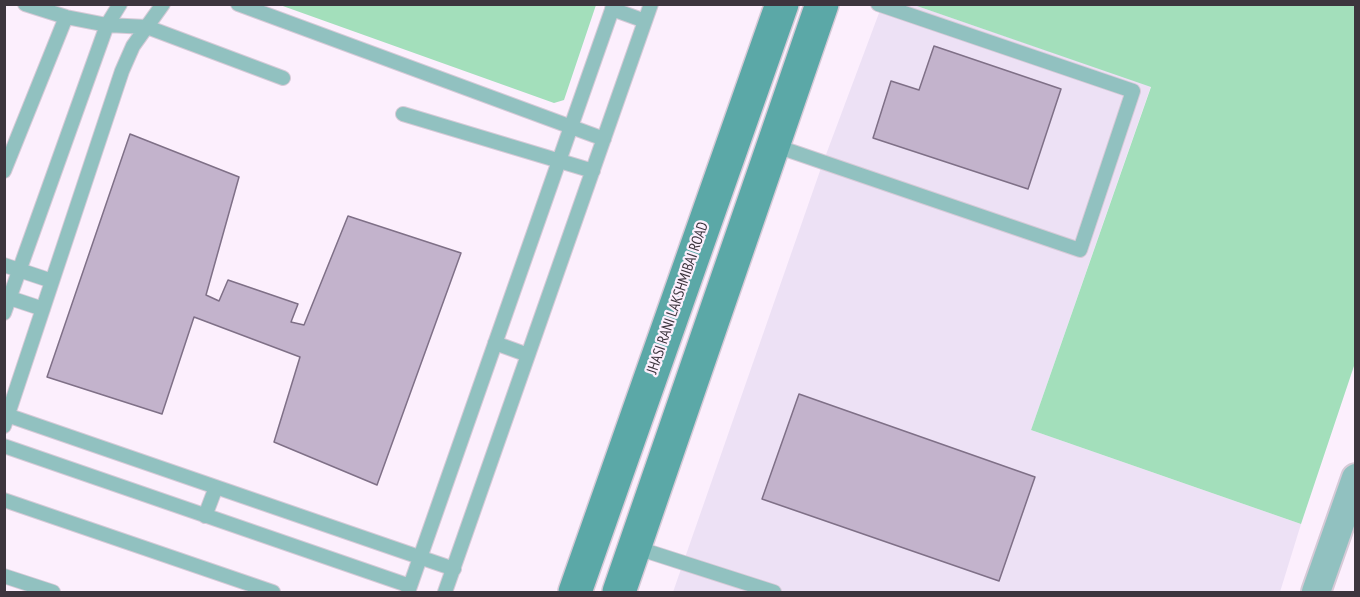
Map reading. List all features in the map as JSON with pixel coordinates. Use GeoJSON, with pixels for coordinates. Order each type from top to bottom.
{"type":"FeatureCollection","features":[{"type":"Feature","properties":{"kind":"main road","name":"JHASI RANI LAKSHMIBAI ROAD"},"geometry":{"type":"LineString","coordinates":[[575,592],[782,4]]}},
{"type":"Feature","properties":{"kind":"main road"},"geometry":{"type":"LineString","coordinates":[[618,592],[822,4]]}},
{"type":"Feature","properties":{"kind":"street"},"geometry":{"type":"LineString","coordinates":[[1316,592],[1356,478]]}},
{"type":"Feature","properties":{"kind":"lane"},"geometry":{"type":"LineString","coordinates":[[25,4],[66,17],[107,25],[147,27],[283,78]]}},
{"type":"Feature","properties":{"kind":"lane"},"geometry":{"type":"LineString","coordinates":[[4,313],[7,296],[19,270],[107,25],[120,4]]}},
{"type":"Feature","properties":{"kind":"lane"},"geometry":{"type":"LineString","coordinates":[[164,4],[133,46],[122,71],[6,418],[454,569]]}},
{"type":"Feature","properties":{"kind":"lane"},"geometry":{"type":"LineString","coordinates":[[238,4],[604,139]]}},
{"type":"Feature","properties":{"kind":"lane"},"geometry":{"type":"LineString","coordinates":[[445,592],[651,4]]}},
{"type":"Feature","properties":{"kind":"lane"},"geometry":{"type":"LineString","coordinates":[[773,146],[1080,250],[1134,91],[878,4]]}},
{"type":"Feature","properties":{"kind":"lane"},"geometry":{"type":"LineString","coordinates":[[4,446],[409,589],[613,7],[645,21]]}},
{"type":"Feature","properties":{"kind":"lane"},"geometry":{"type":"LineString","coordinates":[[4,171],[66,17]]}},
{"type":"Feature","properties":{"kind":"lane"},"geometry":{"type":"LineString","coordinates":[[403,114],[593,171]]}},
{"type":"Feature","properties":{"kind":"lane"},"geometry":{"type":"LineString","coordinates":[[4,265],[52,281]]}},
{"type":"Feature","properties":{"kind":"lane"},"geometry":{"type":"LineString","coordinates":[[7,296],[43,309]]}},
{"type":"Feature","properties":{"kind":"lane"},"geometry":{"type":"LineString","coordinates":[[495,343],[528,355]]}},
{"type":"Feature","properties":{"kind":"lane"},"geometry":{"type":"LineString","coordinates":[[205,516],[216,487]]}},
{"type":"Feature","properties":{"kind":"lane"},"geometry":{"type":"LineString","coordinates":[[4,500],[273,592]]}},
{"type":"Feature","properties":{"kind":"lane"},"geometry":{"type":"LineString","coordinates":[[634,547],[774,592]]}},
{"type":"Feature","properties":{"kind":"lane"},"geometry":{"type":"LineString","coordinates":[[4,576],[53,592]]}},
{"type":"Feature","properties":{"kind":"shaded area"},"geometry":{"type":"Polygon","coordinates":[[[882,5],[914,5],[1151,86],[1031,430],[1301,524],[1280,592],[673,592],[821,168],[882,5]]]}},
{"type":"Feature","properties":{"kind":"green space"},"geometry":{"type":"Polygon","coordinates":[[[280,5],[596,5],[564,100],[554,103],[280,5]]]}},
{"type":"Feature","properties":{"kind":"green space"},"geometry":{"type":"Polygon","coordinates":[[[914,5],[1355,5],[1355,363],[1301,524],[1031,430],[1151,87],[914,5]]]}},
{"type":"Feature","properties":{"kind":"building"},"geometry":{"type":"Polygon","coordinates":[[[934,46],[1061,89],[1028,189],[873,138],[891,81],[919,90],[934,46]]]}},
{"type":"Feature","properties":{"kind":"building"},"geometry":{"type":"Polygon","coordinates":[[[130,134],[239,177],[206,295],[219,301],[228,280],[298,304],[291,322],[304,325],[348,216],[461,253],[377,485],[274,442],[300,357],[194,317],[162,414],[47,377],[130,134]]]}},
{"type":"Feature","properties":{"kind":"building"},"geometry":{"type":"Polygon","coordinates":[[[799,394],[1035,477],[999,581],[762,499],[799,394]]]}}]}
